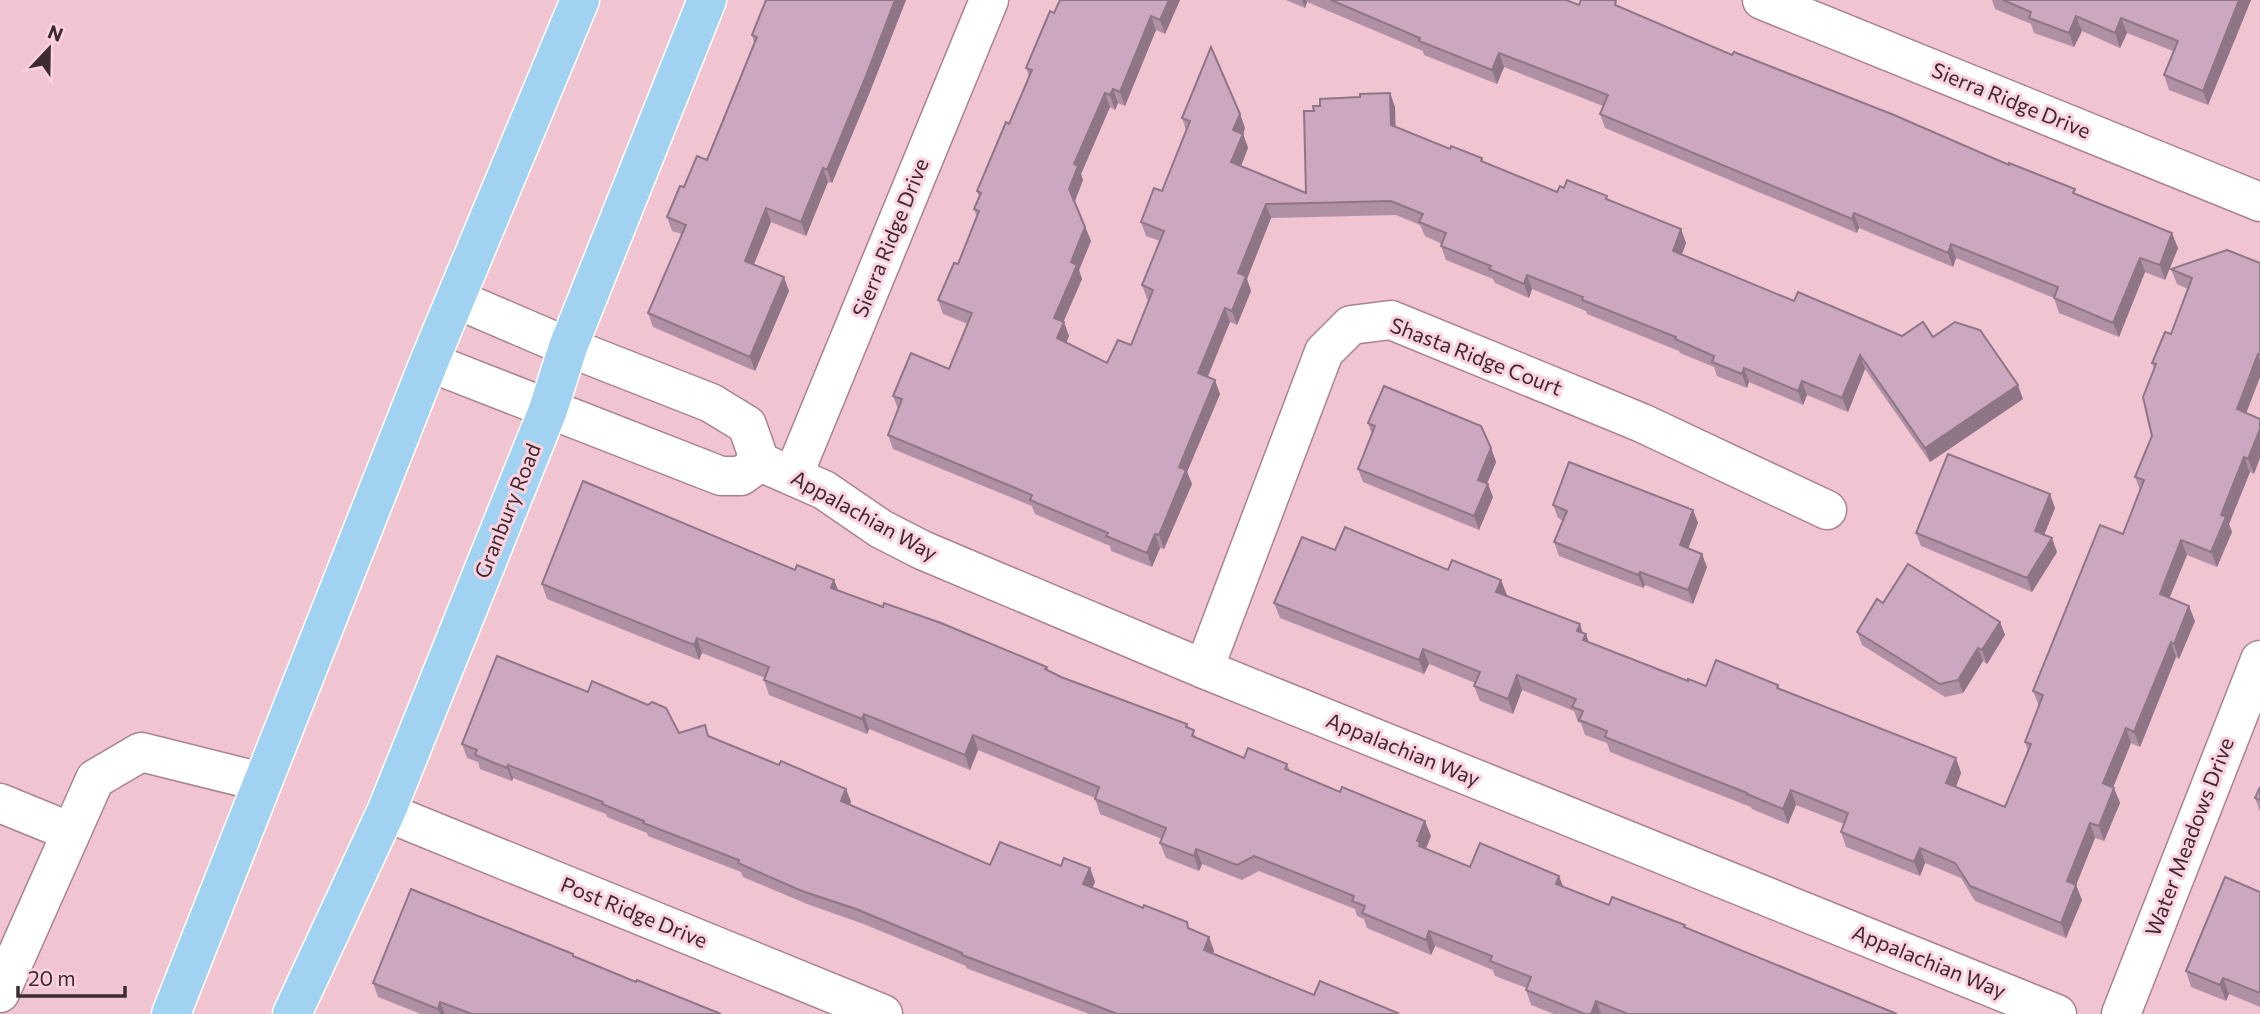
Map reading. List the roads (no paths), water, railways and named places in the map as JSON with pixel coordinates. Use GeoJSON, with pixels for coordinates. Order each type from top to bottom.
{"type":"FeatureCollection","features":[{"type":"Feature","properties":{"kind":"main road"},"geometry":{"type":"LineString","coordinates":[[171,1014],[429,362],[580,0]]}},
{"type":"Feature","properties":{"kind":"main road","name":"Granbury Road"},"geometry":{"type":"LineString","coordinates":[[292,1014],[386,812],[548,410],[568,347],[707,0]]}},
{"type":"Feature","properties":{"kind":"street","name":"Sierra Ridge Drive"},"geometry":{"type":"LineString","coordinates":[[776,469],[989,0]]}},
{"type":"Feature","properties":{"kind":"street","name":"Sierra Ridge Drive"},"geometry":{"type":"LineString","coordinates":[[1762,0],[2260,202]]}},
{"type":"Feature","properties":{"kind":"street"},"geometry":{"type":"LineString","coordinates":[[429,362],[722,476],[741,477],[776,469],[747,425],[711,403],[568,347],[456,299]]}},
{"type":"Feature","properties":{"kind":"street","name":"Shasta Ridge Court"},"geometry":{"type":"LineString","coordinates":[[1203,669],[1324,352],[1351,325],[1391,320],[1642,423],[1827,510]]}},
{"type":"Feature","properties":{"kind":"street","name":"Appalachian Way"},"geometry":{"type":"LineString","coordinates":[[776,469],[824,490],[881,529],[922,550],[1203,669],[2057,1014]]}},
{"type":"Feature","properties":{"kind":"street","name":"Water Meadows Drive"},"geometry":{"type":"LineString","coordinates":[[2121,1014],[2260,660]]}},
{"type":"Feature","properties":{"kind":"street"},"geometry":{"type":"LineString","coordinates":[[0,993],[15,921],[71,832],[95,779],[141,752],[262,782]]}},
{"type":"Feature","properties":{"kind":"street"},"geometry":{"type":"LineString","coordinates":[[0,803],[71,832]]}},
{"type":"Feature","properties":{"kind":"street","name":"Post Ridge Drive"},"geometry":{"type":"LineString","coordinates":[[386,812],[883,1014]]}}]}
